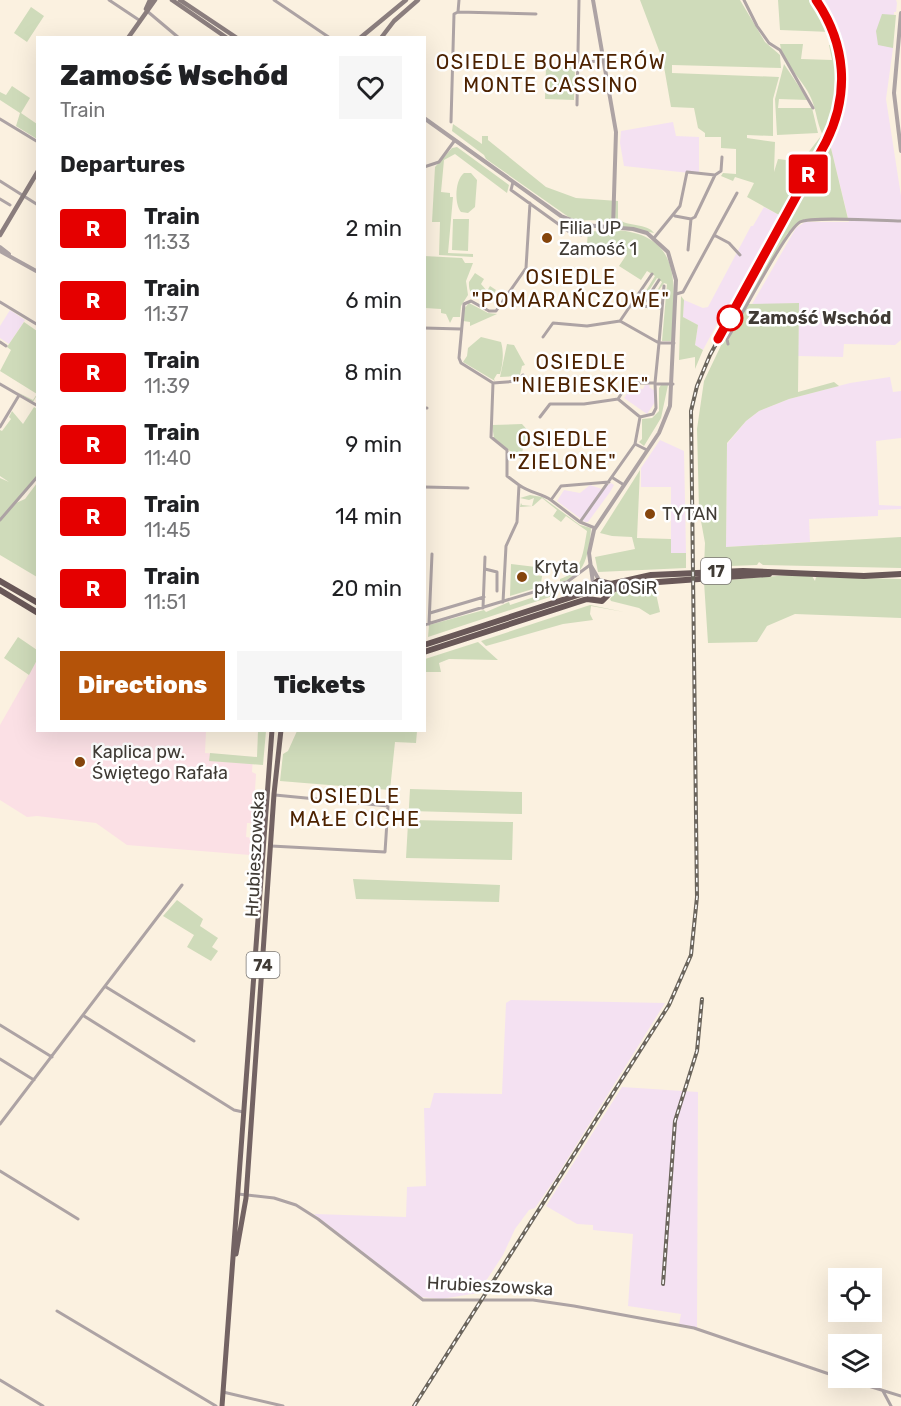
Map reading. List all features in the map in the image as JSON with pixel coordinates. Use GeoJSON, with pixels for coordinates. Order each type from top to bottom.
{"type":"FeatureCollection","features":[{"type":"Feature","properties":{"kind":"highway","name":"17"},"geometry":{"type":"LineString","coordinates":[[426,644],[581,594],[591,586],[603,582],[655,574],[743,571],[864,576],[901,574]]}},
{"type":"Feature","properties":{"kind":"highway","name":"17"},"geometry":{"type":"LineString","coordinates":[[426,651],[583,600],[602,601],[614,590],[642,582],[800,572]]}},
{"type":"Feature","properties":{"kind":"highway"},"geometry":{"type":"LineString","coordinates":[[0,581],[36,602]]}},
{"type":"Feature","properties":{"kind":"highway"},"geometry":{"type":"LineString","coordinates":[[603,582],[609,595]]}},
{"type":"Feature","properties":{"kind":"highway"},"geometry":{"type":"LineString","coordinates":[[591,586],[594,599]]}},
{"type":"Feature","properties":{"kind":"highway"},"geometry":{"type":"LineString","coordinates":[[0,590],[36,612]]}},
{"type":"Feature","properties":{"kind":"main road"},"geometry":{"type":"LineString","coordinates":[[146,10],[150,0]]}},
{"type":"Feature","properties":{"kind":"main road"},"geometry":{"type":"LineString","coordinates":[[129,36],[155,0]]}},
{"type":"Feature","properties":{"kind":"main road"},"geometry":{"type":"LineString","coordinates":[[172,0],[224,36]]}},
{"type":"Feature","properties":{"kind":"main road"},"geometry":{"type":"LineString","coordinates":[[180,0],[234,36]]}},
{"type":"Feature","properties":{"kind":"main road"},"geometry":{"type":"LineString","coordinates":[[362,36],[406,0]]}},
{"type":"Feature","properties":{"kind":"main road"},"geometry":{"type":"LineString","coordinates":[[383,36],[394,21],[417,0]]}},
{"type":"Feature","properties":{"kind":"main road"},"geometry":{"type":"LineString","coordinates":[[0,235],[2,228],[36,174]]}},
{"type":"Feature","properties":{"kind":"main road","name":"Hrubieszowska"},"geometry":{"type":"LineString","coordinates":[[237,1196],[272,732]]}},
{"type":"Feature","properties":{"kind":"main road","name":"Hrubieszowska"},"geometry":{"type":"LineString","coordinates":[[246,1196],[274,794],[281,732]]}},
{"type":"Feature","properties":{"kind":"main road"},"geometry":{"type":"LineString","coordinates":[[251,1010],[260,1011]]}},
{"type":"Feature","properties":{"kind":"main road","name":"74"},"geometry":{"type":"LineString","coordinates":[[222,1406],[237,1196]]}},
{"type":"Feature","properties":{"kind":"main road","name":"74"},"geometry":{"type":"LineString","coordinates":[[231,1276],[246,1196]]}},
{"type":"Feature","properties":{"kind":"street"},"geometry":{"type":"LineString","coordinates":[[109,0],[139,20]]}},
{"type":"Feature","properties":{"kind":"street"},"geometry":{"type":"LineString","coordinates":[[274,0],[327,36]]}},
{"type":"Feature","properties":{"kind":"street"},"geometry":{"type":"LineString","coordinates":[[458,12],[459,0]]}},
{"type":"Feature","properties":{"kind":"street"},"geometry":{"type":"LineString","coordinates":[[577,105],[579,0]]}},
{"type":"Feature","properties":{"kind":"street"},"geometry":{"type":"LineString","coordinates":[[593,0],[616,135],[613,228]]}},
{"type":"Feature","properties":{"kind":"street"},"geometry":{"type":"LineString","coordinates":[[744,0],[757,26],[769,43],[780,50],[813,108]]}},
{"type":"Feature","properties":{"kind":"street"},"geometry":{"type":"LineString","coordinates":[[146,10],[164,22],[177,36]]}},
{"type":"Feature","properties":{"kind":"street"},"geometry":{"type":"LineString","coordinates":[[451,122],[454,14],[458,12],[536,14]]}},
{"type":"Feature","properties":{"kind":"street"},"geometry":{"type":"LineString","coordinates":[[901,13],[894,93],[901,151]]}},
{"type":"Feature","properties":{"kind":"street"},"geometry":{"type":"LineString","coordinates":[[578,62],[604,61]]}},
{"type":"Feature","properties":{"kind":"street"},"geometry":{"type":"LineString","coordinates":[[0,119],[36,141]]}},
{"type":"Feature","properties":{"kind":"street"},"geometry":{"type":"LineString","coordinates":[[426,119],[561,216],[586,225],[639,230],[654,238],[664,247],[673,262],[676,294],[673,384],[668,413],[647,450],[595,528],[590,542],[591,586]]}},
{"type":"Feature","properties":{"kind":"street"},"geometry":{"type":"LineString","coordinates":[[426,166],[439,162],[455,140]]}},
{"type":"Feature","properties":{"kind":"street"},"geometry":{"type":"LineString","coordinates":[[675,216],[691,219],[696,216],[715,175],[721,170],[722,157]]}},
{"type":"Feature","properties":{"kind":"street"},"geometry":{"type":"LineString","coordinates":[[654,238],[675,216],[681,204],[687,172],[715,175]]}},
{"type":"Feature","properties":{"kind":"street"},"geometry":{"type":"LineString","coordinates":[[0,181],[36,204]]}},
{"type":"Feature","properties":{"kind":"street"},"geometry":{"type":"LineString","coordinates":[[513,182],[511,190],[577,235],[582,235],[586,225]]}},
{"type":"Feature","properties":{"kind":"street"},"geometry":{"type":"LineString","coordinates":[[676,294],[683,294],[737,193]]}},
{"type":"Feature","properties":{"kind":"street"},"geometry":{"type":"LineString","coordinates":[[0,199],[10,205]]}},
{"type":"Feature","properties":{"kind":"street"},"geometry":{"type":"LineString","coordinates":[[523,375],[518,381],[493,383],[460,362],[461,329],[464,304],[473,302],[489,311],[496,311],[525,271],[530,203]]}},
{"type":"Feature","properties":{"kind":"street"},"geometry":{"type":"LineString","coordinates":[[688,250],[691,219]]}},
{"type":"Feature","properties":{"kind":"street"},"geometry":{"type":"LineString","coordinates":[[728,344],[727,339],[782,244],[799,224],[813,220],[901,221]]}},
{"type":"Feature","properties":{"kind":"street"},"geometry":{"type":"LineString","coordinates":[[714,235],[729,243],[740,255]]}},
{"type":"Feature","properties":{"kind":"street"},"geometry":{"type":"LineString","coordinates":[[0,249],[36,271]]}},
{"type":"Feature","properties":{"kind":"street"},"geometry":{"type":"LineString","coordinates":[[620,321],[651,274]]}},
{"type":"Feature","properties":{"kind":"street"},"geometry":{"type":"LineString","coordinates":[[642,306],[659,280]]}},
{"type":"Feature","properties":{"kind":"street"},"geometry":{"type":"LineString","coordinates":[[540,417],[550,404],[584,404],[618,399],[640,417],[651,415],[656,410],[664,286]]}},
{"type":"Feature","properties":{"kind":"street"},"geometry":{"type":"LineString","coordinates":[[0,302],[36,324]]}},
{"type":"Feature","properties":{"kind":"street"},"geometry":{"type":"LineString","coordinates":[[630,305],[662,308]]}},
{"type":"Feature","properties":{"kind":"street"},"geometry":{"type":"LineString","coordinates":[[543,337],[553,323],[587,326],[620,321],[659,343],[674,342]]}},
{"type":"Feature","properties":{"kind":"street"},"geometry":{"type":"LineString","coordinates":[[426,328],[461,329]]}},
{"type":"Feature","properties":{"kind":"street"},"geometry":{"type":"LineString","coordinates":[[0,342],[6,346]]}},
{"type":"Feature","properties":{"kind":"street"},"geometry":{"type":"LineString","coordinates":[[493,383],[490,435],[507,450],[507,476],[531,493],[543,495],[580,522],[595,528]]}},
{"type":"Feature","properties":{"kind":"street"},"geometry":{"type":"LineString","coordinates":[[618,399],[628,383],[673,384]]}},
{"type":"Feature","properties":{"kind":"street"},"geometry":{"type":"LineString","coordinates":[[0,384],[18,397],[36,405]]}},
{"type":"Feature","properties":{"kind":"street"},"geometry":{"type":"LineString","coordinates":[[0,427],[18,397]]}},
{"type":"Feature","properties":{"kind":"street"},"geometry":{"type":"LineString","coordinates":[[580,522],[635,444],[640,417]]}},
{"type":"Feature","properties":{"kind":"street"},"geometry":{"type":"LineString","coordinates":[[635,444],[647,450]]}},
{"type":"Feature","properties":{"kind":"street"},"geometry":{"type":"LineString","coordinates":[[0,520],[36,478]]}},
{"type":"Feature","properties":{"kind":"street"},"geometry":{"type":"LineString","coordinates":[[613,478],[624,485]]}},
{"type":"Feature","properties":{"kind":"street"},"geometry":{"type":"LineString","coordinates":[[551,501],[561,486],[609,482]]}},
{"type":"Feature","properties":{"kind":"street"},"geometry":{"type":"LineString","coordinates":[[503,602],[506,546],[517,522],[519,485]]}},
{"type":"Feature","properties":{"kind":"street"},"geometry":{"type":"LineString","coordinates":[[426,487],[468,488]]}},
{"type":"Feature","properties":{"kind":"street"},"geometry":{"type":"LineString","coordinates":[[427,624],[430,613],[432,554]]}},
{"type":"Feature","properties":{"kind":"street"},"geometry":{"type":"LineString","coordinates":[[483,608],[485,557]]}},
{"type":"Feature","properties":{"kind":"street"},"geometry":{"type":"LineString","coordinates":[[427,624],[567,582],[590,565]]}},
{"type":"Feature","properties":{"kind":"street"},"geometry":{"type":"LineString","coordinates":[[590,565],[603,582]]}},
{"type":"Feature","properties":{"kind":"street"},"geometry":{"type":"LineString","coordinates":[[485,569],[497,572],[497,591]]}},
{"type":"Feature","properties":{"kind":"street"},"geometry":{"type":"LineString","coordinates":[[430,613],[484,597]]}},
{"type":"Feature","properties":{"kind":"street"},"geometry":{"type":"LineString","coordinates":[[271,846],[385,852],[388,806],[274,794]]}},
{"type":"Feature","properties":{"kind":"street"},"geometry":{"type":"LineString","coordinates":[[0,1124],[182,885]]}},
{"type":"Feature","properties":{"kind":"street"},"geometry":{"type":"LineString","coordinates":[[106,987],[194,1041]]}},
{"type":"Feature","properties":{"kind":"street"},"geometry":{"type":"LineString","coordinates":[[84,1016],[234,1110],[243,1112]]}},
{"type":"Feature","properties":{"kind":"street"},"geometry":{"type":"LineString","coordinates":[[0,1024],[52,1057]]}},
{"type":"Feature","properties":{"kind":"street"},"geometry":{"type":"LineString","coordinates":[[0,1059],[34,1080]]}},
{"type":"Feature","properties":{"kind":"street"},"geometry":{"type":"LineString","coordinates":[[0,1171],[78,1219]]}},
{"type":"Feature","properties":{"kind":"street","name":"Hrubieszowska"},"geometry":{"type":"LineString","coordinates":[[237,1196],[274,1198],[296,1205],[318,1219],[423,1300],[436,1302],[474,1298],[544,1301],[694,1328],[828,1373]]}},
{"type":"Feature","properties":{"kind":"street"},"geometry":{"type":"LineString","coordinates":[[57,1311],[216,1406]]}},
{"type":"Feature","properties":{"kind":"street"},"geometry":{"type":"LineString","coordinates":[[0,1380],[43,1406]]}},
{"type":"Feature","properties":{"kind":"street","name":"Hrubieszowska"},"geometry":{"type":"LineString","coordinates":[[874,1388],[901,1396]]}},
{"type":"Feature","properties":{"kind":"street"},"geometry":{"type":"LineString","coordinates":[[883,1391],[891,1406]]}},
{"type":"Feature","properties":{"kind":"street"},"geometry":{"type":"LineString","coordinates":[[223,1392],[283,1406]]}},
{"type":"Feature","properties":{"kind":"shaded area"},"geometry":{"type":"Polygon","coordinates":[[[822,0],[896,0],[897,3],[896,12],[894,12],[893,48],[886,99],[901,196],[901,340],[895,345],[844,344],[843,357],[798,356],[799,303],[751,306],[796,228],[805,222],[849,222],[830,144],[845,105],[845,60],[835,23],[822,0]]]}},
{"type":"Feature","properties":{"kind":"shaded area"},"geometry":{"type":"Polygon","coordinates":[[[673,122],[676,136],[699,137],[699,174],[624,166],[620,143],[621,131],[673,122]]]}},
{"type":"Feature","properties":{"kind":"shaded area"},"geometry":{"type":"Polygon","coordinates":[[[764,207],[781,216],[730,309],[726,307],[703,350],[695,345],[698,325],[683,317],[684,300],[703,308],[708,307],[751,226],[764,207]]]}},
{"type":"Feature","properties":{"kind":"shaded area"},"geometry":{"type":"Polygon","coordinates":[[[10,310],[25,320],[9,344],[0,338],[0,326],[10,310]]]}},
{"type":"Feature","properties":{"kind":"shaded area"},"geometry":{"type":"Polygon","coordinates":[[[890,377],[893,392],[901,391],[901,438],[876,441],[879,505],[901,506],[901,509],[878,510],[878,516],[809,519],[810,542],[726,547],[727,444],[746,421],[759,411],[789,399],[850,383],[890,377]]]}},
{"type":"Feature","properties":{"kind":"shaded area"},"geometry":{"type":"Polygon","coordinates":[[[645,385],[650,385],[649,387],[655,391],[655,402],[647,414],[624,398],[631,388],[643,389],[645,385]]]}},
{"type":"Feature","properties":{"kind":"shaded area"},"geometry":{"type":"Polygon","coordinates":[[[660,440],[684,451],[686,553],[671,553],[671,487],[641,487],[641,468],[660,440]]]}},
{"type":"Feature","properties":{"kind":"shaded area"},"geometry":{"type":"Polygon","coordinates":[[[611,483],[614,485],[610,492],[588,522],[557,501],[564,490],[580,493],[590,485],[602,489],[611,483]]]}},
{"type":"Feature","properties":{"kind":"shaded area"},"geometry":{"type":"Polygon","coordinates":[[[36,662],[36,732],[206,732],[205,753],[253,757],[252,772],[256,774],[253,823],[247,823],[246,837],[252,838],[250,855],[127,845],[96,823],[37,816],[27,817],[0,800],[0,725],[36,662]]]}},
{"type":"Feature","properties":{"kind":"shaded area"},"geometry":{"type":"Polygon","coordinates":[[[511,1000],[665,1003],[555,1179],[535,1208],[529,1210],[515,1229],[503,1255],[478,1293],[441,1299],[421,1297],[314,1214],[406,1217],[407,1187],[426,1186],[424,1108],[430,1108],[434,1093],[502,1094],[506,1003],[511,1000]]]}},
{"type":"Feature","properties":{"kind":"shaded area"},"geometry":{"type":"Polygon","coordinates":[[[622,1087],[698,1092],[697,1328],[679,1324],[681,1314],[628,1306],[633,1234],[593,1230],[593,1225],[577,1224],[546,1206],[622,1087]]]}},
{"type":"Feature","properties":{"kind":"green space"},"geometry":{"type":"Polygon","coordinates":[[[640,0],[740,0],[765,42],[780,55],[781,68],[672,65],[672,73],[779,77],[773,99],[773,136],[747,135],[747,138],[775,142],[774,172],[778,159],[794,161],[798,153],[807,154],[821,136],[822,139],[781,216],[747,197],[754,183],[735,177],[733,181],[721,176],[723,173],[736,174],[736,149],[721,148],[721,137],[705,137],[705,133],[698,128],[694,108],[671,107],[663,61],[640,0]]]}},
{"type":"Feature","properties":{"kind":"green space"},"geometry":{"type":"Polygon","coordinates":[[[778,0],[811,0],[831,32],[780,30],[778,0]]]}},
{"type":"Feature","properties":{"kind":"green space"},"geometry":{"type":"Polygon","coordinates":[[[31,7],[44,16],[27,42],[14,33],[31,7]]]}},
{"type":"Feature","properties":{"kind":"green space"},"geometry":{"type":"Polygon","coordinates":[[[882,14],[896,15],[893,48],[878,45],[876,31],[882,14]]]}},
{"type":"Feature","properties":{"kind":"green space"},"geometry":{"type":"Polygon","coordinates":[[[780,44],[803,44],[801,59],[832,60],[829,45],[836,45],[839,93],[834,116],[825,139],[811,98],[785,59],[780,44]]]}},
{"type":"Feature","properties":{"kind":"green space"},"geometry":{"type":"Polygon","coordinates":[[[784,64],[808,100],[779,99],[778,108],[812,108],[818,133],[777,135],[775,99],[784,64]]]}},
{"type":"Feature","properties":{"kind":"green space"},"geometry":{"type":"Polygon","coordinates":[[[546,67],[575,67],[574,100],[545,99],[546,67]]]}},
{"type":"Feature","properties":{"kind":"green space"},"geometry":{"type":"Polygon","coordinates":[[[12,86],[30,98],[21,113],[36,123],[36,138],[16,126],[20,113],[0,100],[0,92],[6,95],[12,86]]]}},
{"type":"Feature","properties":{"kind":"green space"},"geometry":{"type":"Polygon","coordinates":[[[453,124],[482,144],[482,136],[488,136],[488,140],[546,187],[576,198],[618,201],[618,219],[647,228],[654,233],[621,226],[616,222],[615,217],[604,222],[570,218],[486,159],[484,155],[452,131],[453,124]]]}},
{"type":"Feature","properties":{"kind":"green space"},"geometry":{"type":"Polygon","coordinates":[[[830,144],[848,219],[805,219],[787,234],[748,304],[799,303],[798,392],[834,382],[839,386],[789,399],[759,411],[746,421],[727,443],[726,547],[901,537],[901,568],[763,565],[759,562],[757,565],[704,567],[705,543],[699,510],[697,429],[704,381],[726,335],[830,144]]]}},
{"type":"Feature","properties":{"kind":"green space"},"geometry":{"type":"Polygon","coordinates":[[[457,147],[509,185],[507,193],[455,154],[444,160],[441,192],[450,193],[450,197],[453,197],[448,253],[473,254],[473,257],[439,255],[440,222],[432,222],[435,167],[452,148],[457,147]]]}},
{"type":"Feature","properties":{"kind":"green space"},"geometry":{"type":"Polygon","coordinates":[[[464,173],[471,173],[477,180],[475,207],[468,213],[461,212],[456,198],[457,186],[464,173]]]}},
{"type":"Feature","properties":{"kind":"green space"},"geometry":{"type":"Polygon","coordinates":[[[453,219],[469,219],[468,251],[452,250],[453,219]]]}},
{"type":"Feature","properties":{"kind":"green space"},"geometry":{"type":"Polygon","coordinates":[[[616,230],[638,234],[654,242],[665,253],[671,268],[673,284],[672,341],[662,341],[667,284],[664,283],[652,300],[662,282],[657,278],[641,303],[638,304],[655,276],[647,271],[641,280],[619,266],[627,254],[616,247],[587,244],[588,231],[616,232],[616,230]]]}},
{"type":"Feature","properties":{"kind":"green space"},"geometry":{"type":"Polygon","coordinates":[[[426,256],[462,258],[465,263],[473,263],[466,281],[468,295],[461,306],[460,317],[453,317],[450,323],[446,314],[441,313],[441,309],[426,308],[426,256]]]}},
{"type":"Feature","properties":{"kind":"green space"},"geometry":{"type":"Polygon","coordinates":[[[475,273],[484,279],[481,284],[487,291],[490,286],[496,290],[489,301],[475,296],[470,291],[469,282],[475,273]]]}},
{"type":"Feature","properties":{"kind":"green space"},"geometry":{"type":"Polygon","coordinates":[[[681,296],[684,300],[683,317],[698,325],[695,345],[703,350],[695,369],[695,357],[679,360],[681,296]]]}},
{"type":"Feature","properties":{"kind":"green space"},"geometry":{"type":"Polygon","coordinates":[[[469,303],[488,313],[497,314],[470,326],[470,322],[463,321],[464,309],[469,303]]]}},
{"type":"Feature","properties":{"kind":"green space"},"geometry":{"type":"Polygon","coordinates":[[[24,322],[36,330],[36,393],[0,371],[11,350],[7,347],[24,322]]]}},
{"type":"Feature","properties":{"kind":"green space"},"geometry":{"type":"Polygon","coordinates":[[[481,337],[501,342],[502,366],[495,381],[463,362],[468,348],[481,337]]]}},
{"type":"Feature","properties":{"kind":"green space"},"geometry":{"type":"Polygon","coordinates":[[[507,344],[514,345],[525,365],[522,366],[517,380],[516,376],[500,377],[507,344]]]}},
{"type":"Feature","properties":{"kind":"green space"},"geometry":{"type":"Polygon","coordinates":[[[661,385],[668,385],[661,418],[644,446],[639,442],[642,439],[642,419],[652,418],[659,411],[661,385]]]}},
{"type":"Feature","properties":{"kind":"green space"},"geometry":{"type":"Polygon","coordinates":[[[34,407],[36,408],[36,480],[16,503],[25,499],[36,484],[36,576],[0,555],[0,478],[9,482],[0,476],[0,430],[2,431],[11,419],[9,417],[12,411],[23,424],[34,407]]]}},
{"type":"Feature","properties":{"kind":"green space"},"geometry":{"type":"Polygon","coordinates":[[[522,424],[530,433],[524,442],[521,460],[494,438],[492,425],[522,424]]]}},
{"type":"Feature","properties":{"kind":"green space"},"geometry":{"type":"Polygon","coordinates":[[[640,470],[637,538],[671,539],[671,553],[686,553],[686,568],[598,572],[595,557],[635,549],[632,537],[600,533],[640,470]]]}},
{"type":"Feature","properties":{"kind":"green space"},"geometry":{"type":"Polygon","coordinates":[[[530,495],[542,497],[580,525],[591,528],[587,554],[581,570],[568,580],[560,582],[560,579],[568,576],[578,566],[583,554],[587,531],[566,516],[561,522],[553,516],[557,510],[542,498],[533,506],[520,507],[521,503],[532,506],[534,498],[529,500],[520,498],[530,495]]]}},
{"type":"Feature","properties":{"kind":"green space"},"geometry":{"type":"Polygon","coordinates":[[[511,564],[536,567],[535,575],[542,576],[541,583],[548,581],[549,584],[510,596],[511,564]]]}},
{"type":"Feature","properties":{"kind":"green space"},"geometry":{"type":"Polygon","coordinates":[[[789,575],[812,576],[815,581],[816,577],[901,579],[901,618],[795,614],[767,626],[757,642],[708,643],[704,582],[789,575]]]}},
{"type":"Feature","properties":{"kind":"green space"},"geometry":{"type":"Polygon","coordinates":[[[654,584],[660,612],[650,615],[639,608],[610,599],[617,590],[654,584]]]}},
{"type":"Feature","properties":{"kind":"green space"},"geometry":{"type":"Polygon","coordinates":[[[552,589],[556,595],[428,637],[429,625],[484,610],[486,612],[509,602],[510,605],[552,591],[552,589]]]}},
{"type":"Feature","properties":{"kind":"green space"},"geometry":{"type":"Polygon","coordinates":[[[590,605],[624,612],[591,606],[590,614],[593,620],[563,624],[486,646],[481,641],[590,605]]]}},
{"type":"Feature","properties":{"kind":"green space"},"geometry":{"type":"Polygon","coordinates":[[[18,637],[36,649],[36,662],[29,675],[4,658],[18,637]]]}},
{"type":"Feature","properties":{"kind":"green space"},"geometry":{"type":"Polygon","coordinates":[[[478,642],[498,660],[449,659],[439,663],[441,672],[426,672],[426,659],[478,642]]]}},
{"type":"Feature","properties":{"kind":"green space"},"geometry":{"type":"Polygon","coordinates":[[[258,732],[266,732],[263,765],[209,761],[210,753],[257,757],[258,732]]]}},
{"type":"Feature","properties":{"kind":"green space"},"geometry":{"type":"Polygon","coordinates":[[[296,732],[417,732],[416,743],[395,742],[390,790],[280,781],[283,754],[288,751],[296,732]]]}},
{"type":"Feature","properties":{"kind":"green space"},"geometry":{"type":"Polygon","coordinates":[[[410,789],[522,792],[522,814],[410,811],[410,820],[513,822],[512,860],[406,858],[410,789]]]}},
{"type":"Feature","properties":{"kind":"green space"},"geometry":{"type":"Polygon","coordinates":[[[353,879],[500,885],[499,902],[356,899],[353,879]]]}},
{"type":"Feature","properties":{"kind":"green space"},"geometry":{"type":"Polygon","coordinates":[[[177,900],[203,919],[200,926],[218,938],[212,947],[218,951],[211,961],[187,947],[194,935],[163,916],[177,900]]]}},
{"type":"Feature","properties":{"kind":"railway"},"geometry":{"type":"LineString","coordinates":[[414,1406],[669,1005],[691,955],[697,897],[691,411],[697,386],[710,355],[834,124],[841,88],[839,52],[834,34],[816,0]]}},
{"type":"Feature","properties":{"kind":"railway"},"geometry":{"type":"LineString","coordinates":[[663,1284],[675,1121],[697,1051],[702,999]]}},
{"type":"Feature","properties":{"kind":"train","name":"R"},"geometry":{"type":"LineString","coordinates":[[718,339],[834,127],[842,94],[843,69],[837,39],[831,24],[816,0]]}},
{"type":"Feature","properties":{"kind":"place","name":"Filia UP Zamość 1"},"geometry":{"type":"Point","coordinates":[547,238]}},
{"type":"Feature","properties":{"kind":"place","name":"Zamość Wschód"},"geometry":{"type":"Point","coordinates":[730,318]}},
{"type":"Feature","properties":{"kind":"place","name":"TYTAN"},"geometry":{"type":"Point","coordinates":[650,514]}},
{"type":"Feature","properties":{"kind":"place","name":"Kryta pływalnia OSiR"},"geometry":{"type":"Point","coordinates":[522,577]}},
{"type":"Feature","properties":{"kind":"place","name":"Kaplica pw. Świętego Rafała"},"geometry":{"type":"Point","coordinates":[80,762]}},
{"type":"Feature","properties":{"kind":"district","name":"OSIEDLE BOHATERÓW MONTE CASSINO"},"geometry":{"type":"Point","coordinates":[551,74]}},
{"type":"Feature","properties":{"kind":"district","name":"OSIEDLE \"POMARAŃCZOWE\""},"geometry":{"type":"Point","coordinates":[571,288]}},
{"type":"Feature","properties":{"kind":"district","name":"OSIEDLE \"NIEBIESKIE\""},"geometry":{"type":"Point","coordinates":[581,374]}},
{"type":"Feature","properties":{"kind":"district","name":"OSIEDLE \"ZIELONE\""},"geometry":{"type":"Point","coordinates":[563,450]}},
{"type":"Feature","properties":{"kind":"district","name":"OSIEDLE MAŁE CICHE"},"geometry":{"type":"Point","coordinates":[355,808]}}]}
